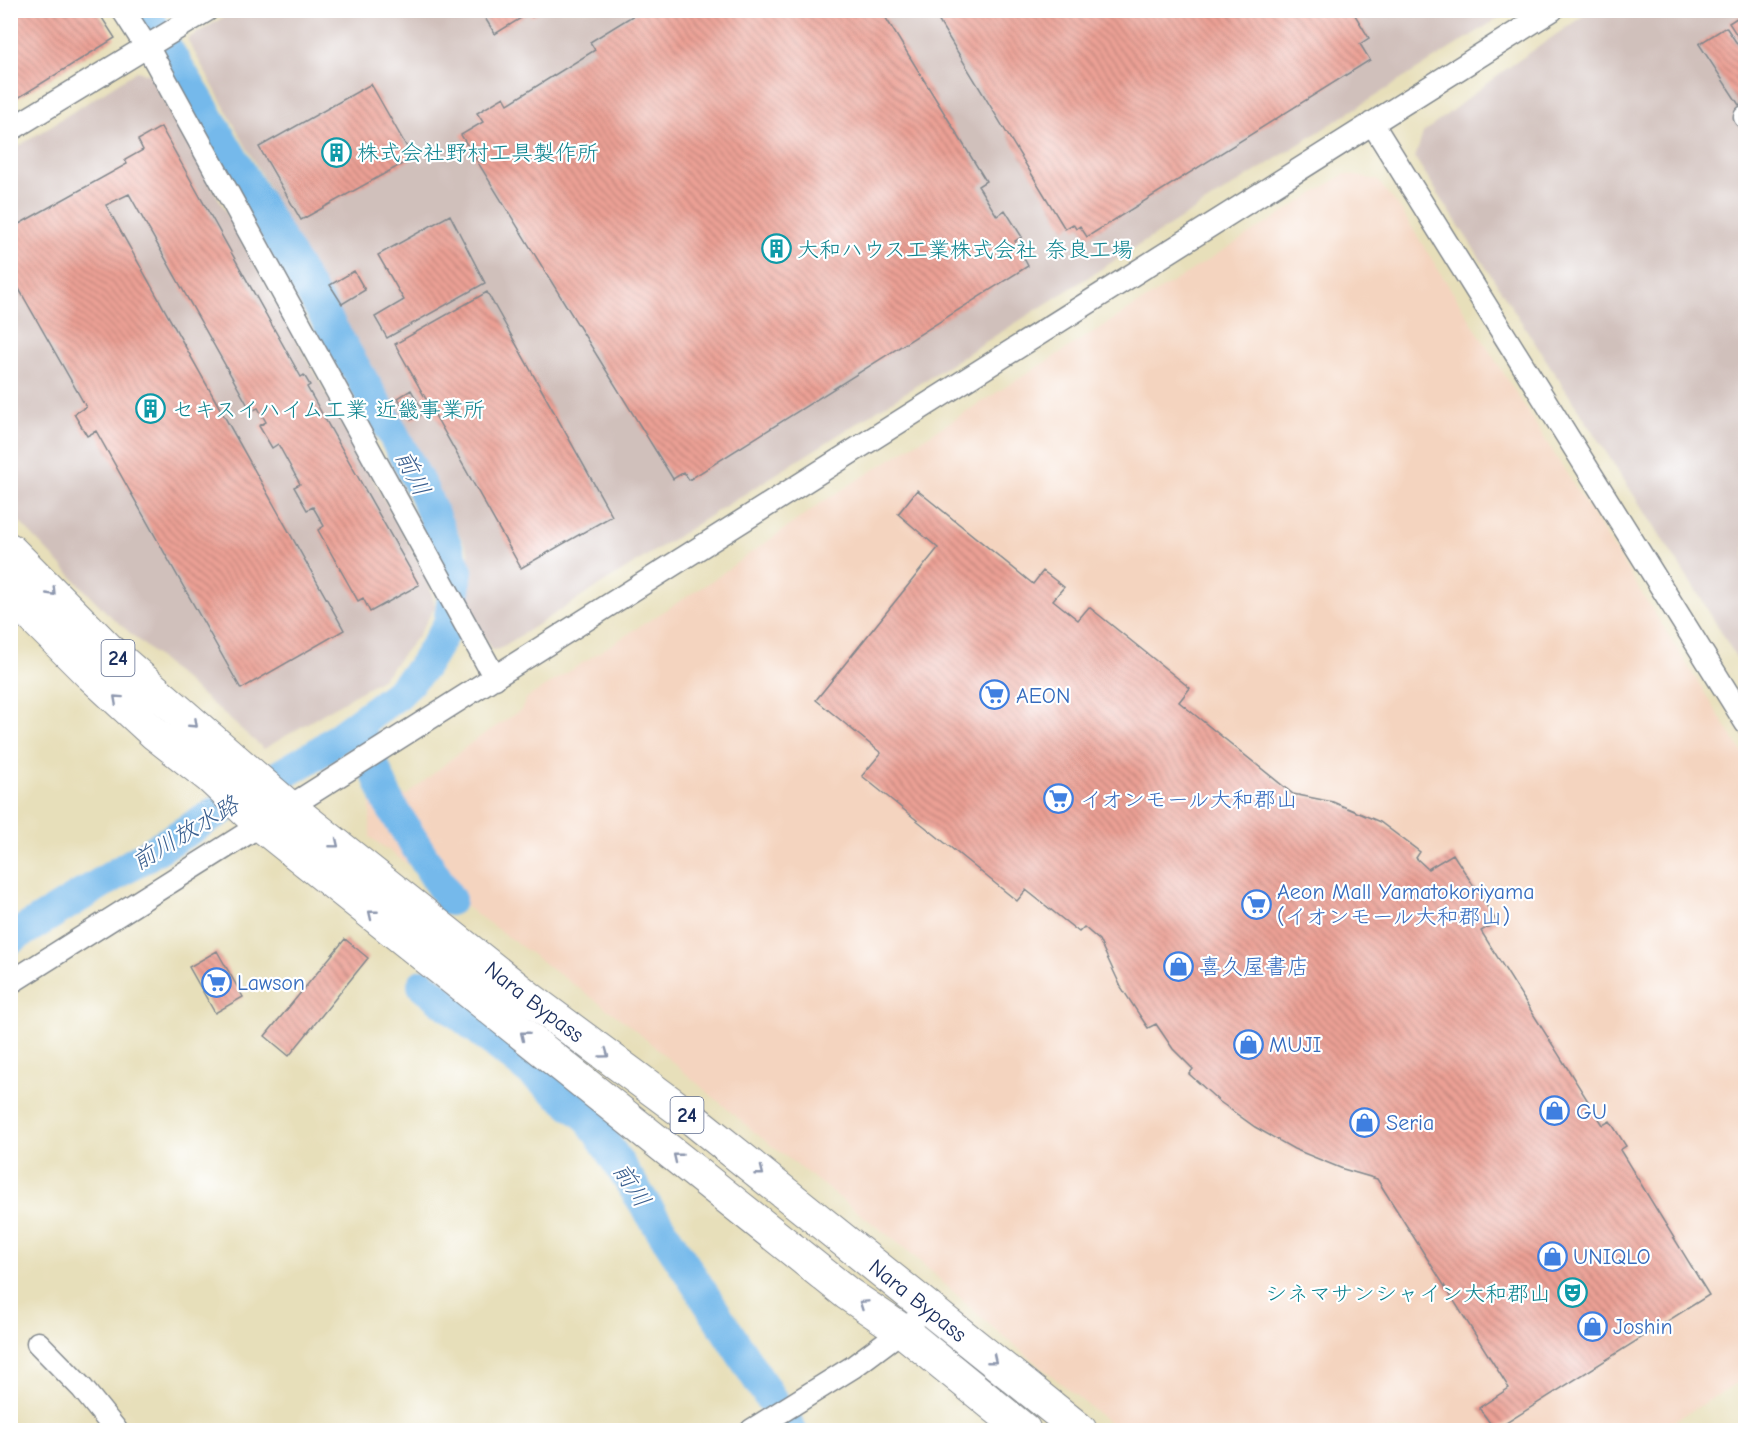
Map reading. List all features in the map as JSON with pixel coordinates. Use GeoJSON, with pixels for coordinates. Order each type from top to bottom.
{"type":"FeatureCollection","features":[{"type":"Feature","properties":{"kind":"highway","name":"Nara Bypass"},"geometry":{"type":"LineString","coordinates":[[10,550],[221,768],[252,817],[848,1294],[904,1332],[1024,1431]]}},
{"type":"Feature","properties":{"kind":"highway","name":"Nara Bypass"},"geometry":{"type":"LineString","coordinates":[[10,594],[154,733],[280,798],[528,998],[695,1120],[1080,1431]]}},
{"type":"Feature","properties":{"kind":"street"},"geometry":{"type":"LineString","coordinates":[[123,10],[146,47],[495,678]]}},
{"type":"Feature","properties":{"kind":"street"},"geometry":{"type":"LineString","coordinates":[[10,130],[207,10]]}},
{"type":"Feature","properties":{"kind":"street"},"geometry":{"type":"LineString","coordinates":[[10,983],[280,798],[495,678],[1552,10]]}},
{"type":"Feature","properties":{"kind":"street"},"geometry":{"type":"LineString","coordinates":[[1372,123],[1746,723]]}},
{"type":"Feature","properties":{"kind":"street"},"geometry":{"type":"LineString","coordinates":[[752,1431],[780,1418],[904,1332],[927,1308]]}},
{"type":"Feature","properties":{"kind":"street"},"geometry":{"type":"LineString","coordinates":[[38,1343],[82,1388],[116,1431]]}},
{"type":"Feature","properties":{"kind":"shaded area"},"geometry":{"type":"Polygon","coordinates":[[[235,10],[1510,11],[499,649],[492,650],[463,599],[469,552],[187,39],[235,10]]]}},
{"type":"Feature","properties":{"kind":"shaded area"},"geometry":{"type":"Polygon","coordinates":[[[1590,11],[1745,11],[1745,672],[1700,597],[1415,158],[1423,133],[1499,74],[1590,11]]]}},
{"type":"Feature","properties":{"kind":"shaded area"},"geometry":{"type":"Polygon","coordinates":[[[137,71],[150,74],[428,578],[435,607],[418,636],[383,678],[264,749],[106,612],[11,513],[11,151],[137,71]]]}},
{"type":"Feature","properties":{"kind":"shaded area","name":"イオンモール大和郡山"},"geometry":{"type":"Polygon","coordinates":[[[1345,174],[1377,180],[1399,207],[1745,757],[1745,1379],[1659,1430],[1118,1430],[991,1326],[908,1251],[754,1132],[628,1024],[370,837],[370,803],[377,791],[389,785],[406,796],[472,742],[521,710],[527,698],[710,582],[824,501],[1345,174]]]}},
{"type":"Feature","properties":{"kind":"building"},"geometry":{"type":"Polygon","coordinates":[[[10,10],[97,10],[115,38],[10,103],[10,10]]]}},
{"type":"Feature","properties":{"kind":"building"},"geometry":{"type":"Polygon","coordinates":[[[480,10],[542,10],[532,17],[529,13],[495,34],[480,10]]]}},
{"type":"Feature","properties":{"kind":"building","name":"大和ハウス工業株式会社 奈良工場"},"geometry":{"type":"Polygon","coordinates":[[[642,10],[881,10],[986,181],[978,186],[997,216],[1005,210],[1022,237],[1015,241],[1028,266],[689,480],[684,472],[673,479],[461,135],[483,122],[477,113],[504,97],[508,104],[595,50],[590,42],[642,10]]]}},
{"type":"Feature","properties":{"kind":"building","name":"大和ハウス工業株式会社 奈良工場"},"geometry":{"type":"Polygon","coordinates":[[[932,10],[1352,10],[1369,38],[1360,44],[1370,60],[1087,237],[1080,226],[1076,229],[1073,224],[1065,229],[932,10]]]}},
{"type":"Feature","properties":{"kind":"building"},"geometry":{"type":"Polygon","coordinates":[[[1746,12],[1746,49],[1729,23],[1746,12]]]}},
{"type":"Feature","properties":{"kind":"building"},"geometry":{"type":"Polygon","coordinates":[[[1726,27],[1746,57],[1746,101],[1739,105],[1699,44],[1726,27]]]}},
{"type":"Feature","properties":{"kind":"building","name":"株式会社野村工具製作所"},"geometry":{"type":"Polygon","coordinates":[[[371,84],[413,158],[301,220],[259,147],[371,84]]]}},
{"type":"Feature","properties":{"kind":"building","name":"セキスイハイム工業 近畿事業所"},"geometry":{"type":"Polygon","coordinates":[[[161,127],[301,377],[304,375],[310,385],[307,387],[419,585],[370,612],[363,598],[358,601],[318,530],[324,526],[313,507],[307,510],[294,487],[300,484],[278,444],[272,448],[259,426],[266,422],[258,408],[251,411],[129,194],[106,205],[344,630],[241,689],[96,431],[87,436],[74,414],[86,407],[10,273],[10,229],[127,164],[125,160],[143,150],[138,140],[161,127]]]}},
{"type":"Feature","properties":{"kind":"building"},"geometry":{"type":"Polygon","coordinates":[[[450,215],[485,283],[387,338],[375,317],[404,300],[378,255],[450,215]]]}},
{"type":"Feature","properties":{"kind":"building"},"geometry":{"type":"Polygon","coordinates":[[[354,271],[365,290],[342,304],[330,285],[354,271]]]}},
{"type":"Feature","properties":{"kind":"building"},"geometry":{"type":"Polygon","coordinates":[[[487,292],[612,516],[521,568],[395,344],[487,292]]]}},
{"type":"Feature","properties":{"kind":"building"},"geometry":{"type":"Polygon","coordinates":[[[411,390],[424,413],[411,420],[398,398],[411,390]]]}},
{"type":"Feature","properties":{"kind":"building"},"geometry":{"type":"Polygon","coordinates":[[[917,490],[1033,584],[1043,571],[1064,587],[1053,600],[1078,620],[1089,607],[1190,688],[1179,702],[1293,794],[1333,802],[1380,822],[1420,852],[1416,858],[1428,869],[1453,854],[1497,922],[1481,931],[1603,1125],[1610,1121],[1626,1146],[1620,1150],[1709,1295],[1495,1430],[1479,1408],[1509,1388],[1377,1179],[1343,1169],[1294,1149],[1255,1127],[1220,1102],[1189,1074],[1193,1069],[1173,1049],[1156,1024],[1148,1028],[1121,987],[1099,940],[1084,927],[1079,932],[1026,890],[1017,901],[862,776],[881,753],[816,700],[938,548],[898,514],[917,490]]]}},
{"type":"Feature","properties":{"kind":"building"},"geometry":{"type":"Polygon","coordinates":[[[345,939],[368,958],[289,1056],[265,1036],[345,939]]]}},
{"type":"Feature","properties":{"kind":"building","name":"Lawson"},"geometry":{"type":"Polygon","coordinates":[[[217,951],[243,997],[215,1013],[189,967],[217,951]]]}},
{"type":"Feature","properties":{"kind":"waterway","name":"前川"},"geometry":{"type":"LineString","coordinates":[[10,939],[318,753],[399,693],[423,667],[449,624],[457,571],[423,491],[385,419],[143,10]]}},
{"type":"Feature","properties":{"kind":"waterway","name":"前川"},"geometry":{"type":"LineString","coordinates":[[358,728],[389,803],[450,900]]}},
{"type":"Feature","properties":{"kind":"waterway","name":"前川"},"geometry":{"type":"LineString","coordinates":[[423,985],[589,1118],[791,1430]]}},
{"type":"Feature","properties":{"kind":"place","name":"株式会社野村工具製作所"},"geometry":{"type":"Point","coordinates":[336,152]}},
{"type":"Feature","properties":{"kind":"place","name":"大和ハウス工業株式会社 奈良工場"},"geometry":{"type":"Point","coordinates":[776,249]}},
{"type":"Feature","properties":{"kind":"place","name":"セキスイハイム工業 近畿事業所"},"geometry":{"type":"Point","coordinates":[151,409]}},
{"type":"Feature","properties":{"kind":"place","name":"AEON"},"geometry":{"type":"Point","coordinates":[995,695]}},
{"type":"Feature","properties":{"kind":"place","name":"イオンモール大和郡山"},"geometry":{"type":"Point","coordinates":[1059,799]}},
{"type":"Feature","properties":{"kind":"place","name":"Aeon Mall Yamatokoriyama (イオンモール大和郡山)"},"geometry":{"type":"Point","coordinates":[1256,904]}},
{"type":"Feature","properties":{"kind":"place","name":"喜久屋書店"},"geometry":{"type":"Point","coordinates":[1178,966]}},
{"type":"Feature","properties":{"kind":"place","name":"Lawson"},"geometry":{"type":"Point","coordinates":[216,982]}},
{"type":"Feature","properties":{"kind":"place","name":"MUJI"},"geometry":{"type":"Point","coordinates":[1248,1044]}},
{"type":"Feature","properties":{"kind":"place","name":"GU"},"geometry":{"type":"Point","coordinates":[1555,1111]}},
{"type":"Feature","properties":{"kind":"place","name":"Seria"},"geometry":{"type":"Point","coordinates":[1365,1122]}},
{"type":"Feature","properties":{"kind":"place","name":"UNIQLO"},"geometry":{"type":"Point","coordinates":[1552,1256]}},
{"type":"Feature","properties":{"kind":"place","name":"シネマサンシャイン大和郡山"},"geometry":{"type":"Point","coordinates":[1572,1293]}},
{"type":"Feature","properties":{"kind":"place","name":"Joshin"},"geometry":{"type":"Point","coordinates":[1592,1326]}},
{"type":"Feature","properties":{"kind":"water label","name":"前川放水路"},"geometry":{"type":"Point","coordinates":[185,833]}}]}
